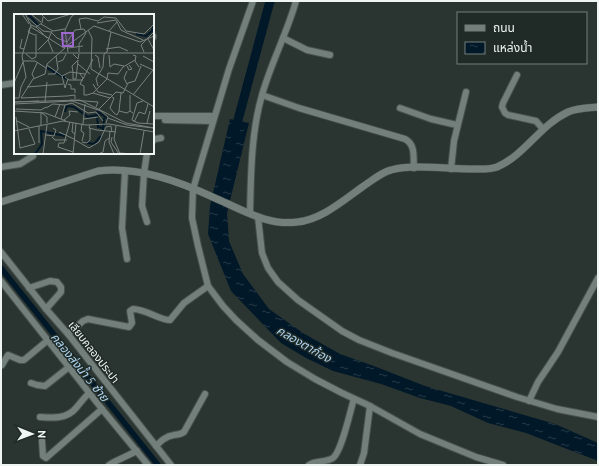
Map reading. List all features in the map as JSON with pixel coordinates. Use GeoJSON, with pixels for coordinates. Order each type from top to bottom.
{"type":"FeatureCollection","features":[{"type":"Feature","properties":{"kind":"street"},"geometry":{"type":"LineString","coordinates":[[253,1],[229,68],[193,189],[192,218],[208,286],[236,320],[273,352],[314,379],[370,406],[420,434],[476,457],[504,465]]}},
{"type":"Feature","properties":{"kind":"street"},"geometry":{"type":"LineString","coordinates":[[250,213],[256,119],[262,95],[296,1]]}},
{"type":"Feature","properties":{"kind":"street"},"geometry":{"type":"LineString","coordinates":[[283,38],[307,50],[330,55]]}},
{"type":"Feature","properties":{"kind":"street"},"geometry":{"type":"LineString","coordinates":[[517,75],[503,104],[503,110],[508,115],[536,121],[543,129]]}},
{"type":"Feature","properties":{"kind":"street"},"geometry":{"type":"LineString","coordinates":[[1,81],[14,80]]}},
{"type":"Feature","properties":{"kind":"street"},"geometry":{"type":"LineString","coordinates":[[1,85],[14,83]]}},
{"type":"Feature","properties":{"kind":"street"},"geometry":{"type":"LineString","coordinates":[[452,169],[452,153],[457,125],[466,92]]}},
{"type":"Feature","properties":{"kind":"street"},"geometry":{"type":"LineString","coordinates":[[262,95],[299,108],[408,141],[413,147],[414,168]]}},
{"type":"Feature","properties":{"kind":"street"},"geometry":{"type":"LineString","coordinates":[[1,202],[98,171],[125,171],[144,173],[164,178],[267,220],[280,222],[303,221],[317,217],[384,173],[400,168],[477,169],[495,167],[518,153],[543,129],[568,112],[598,107]]}},
{"type":"Feature","properties":{"kind":"street"},"geometry":{"type":"LineString","coordinates":[[400,108],[431,119],[457,125]]}},
{"type":"Feature","properties":{"kind":"street"},"geometry":{"type":"LineString","coordinates":[[154,116],[214,118]]}},
{"type":"Feature","properties":{"kind":"street"},"geometry":{"type":"LineString","coordinates":[[165,120],[214,118]]}},
{"type":"Feature","properties":{"kind":"street"},"geometry":{"type":"LineString","coordinates":[[154,140],[160,138]]}},
{"type":"Feature","properties":{"kind":"street"},"geometry":{"type":"LineString","coordinates":[[147,154],[142,206],[147,222]]}},
{"type":"Feature","properties":{"kind":"street"},"geometry":{"type":"LineString","coordinates":[[1,167],[20,164],[33,156]]}},
{"type":"Feature","properties":{"kind":"street"},"geometry":{"type":"LineString","coordinates":[[125,171],[122,228],[127,259]]}},
{"type":"Feature","properties":{"kind":"street"},"geometry":{"type":"LineString","coordinates":[[258,217],[262,253],[268,268],[278,282],[298,300],[328,323],[360,340],[392,353],[529,401],[558,409],[598,417]]}},
{"type":"Feature","properties":{"kind":"street","name":"เลียบคลองประปา"},"geometry":{"type":"LineString","coordinates":[[1,252],[46,309],[68,334],[171,465]]}},
{"type":"Feature","properties":{"kind":"street"},"geometry":{"type":"LineString","coordinates":[[529,401],[538,382],[558,352],[598,278]]}},
{"type":"Feature","properties":{"kind":"street"},"geometry":{"type":"LineString","coordinates":[[1,281],[148,465]]}},
{"type":"Feature","properties":{"kind":"street"},"geometry":{"type":"LineString","coordinates":[[29,288],[50,281],[57,282],[61,287],[61,292],[46,309]]}},
{"type":"Feature","properties":{"kind":"street"},"geometry":{"type":"LineString","coordinates":[[68,334],[83,321],[88,319],[129,327],[132,323],[130,311],[133,309],[152,313],[165,320],[170,320],[184,303],[208,286]]}},
{"type":"Feature","properties":{"kind":"street"},"geometry":{"type":"LineString","coordinates":[[2,365],[8,355],[24,360],[48,340]]}},
{"type":"Feature","properties":{"kind":"street"},"geometry":{"type":"LineString","coordinates":[[32,383],[44,386],[69,367]]}},
{"type":"Feature","properties":{"kind":"street"},"geometry":{"type":"LineString","coordinates":[[40,417],[57,418],[66,415],[72,412],[81,400],[89,393]]}},
{"type":"Feature","properties":{"kind":"street"},"geometry":{"type":"LineString","coordinates":[[156,446],[163,439],[184,432],[205,394]]}},
{"type":"Feature","properties":{"kind":"street"},"geometry":{"type":"LineString","coordinates":[[309,465],[315,462],[329,460],[337,454],[354,399]]}},
{"type":"Feature","properties":{"kind":"street"},"geometry":{"type":"LineString","coordinates":[[360,465],[364,453],[370,406]]}},
{"type":"Feature","properties":{"kind":"street"},"geometry":{"type":"LineString","coordinates":[[42,441],[42,456],[46,458],[102,409]]}},
{"type":"Feature","properties":{"kind":"street"},"geometry":{"type":"LineString","coordinates":[[109,465],[137,451]]}},
{"type":"Feature","properties":{"kind":"water"},"geometry":{"type":"Polygon","coordinates":[[[230,119],[249,123],[227,213],[229,241],[243,274],[269,309],[303,333],[340,354],[425,386],[555,424],[598,443],[598,461],[526,433],[488,423],[451,406],[333,371],[306,358],[281,343],[231,291],[208,234],[210,206],[230,119]]]}},
{"type":"Feature","properties":{"kind":"waterway","name":"คลองตาก้อง"},"geometry":{"type":"LineString","coordinates":[[235,131],[270,1]]}},
{"type":"Feature","properties":{"kind":"waterway","name":"คลองส่งน้ำ 5 ซ้าย"},"geometry":{"type":"LineString","coordinates":[[1,268],[158,465]]}}]}
